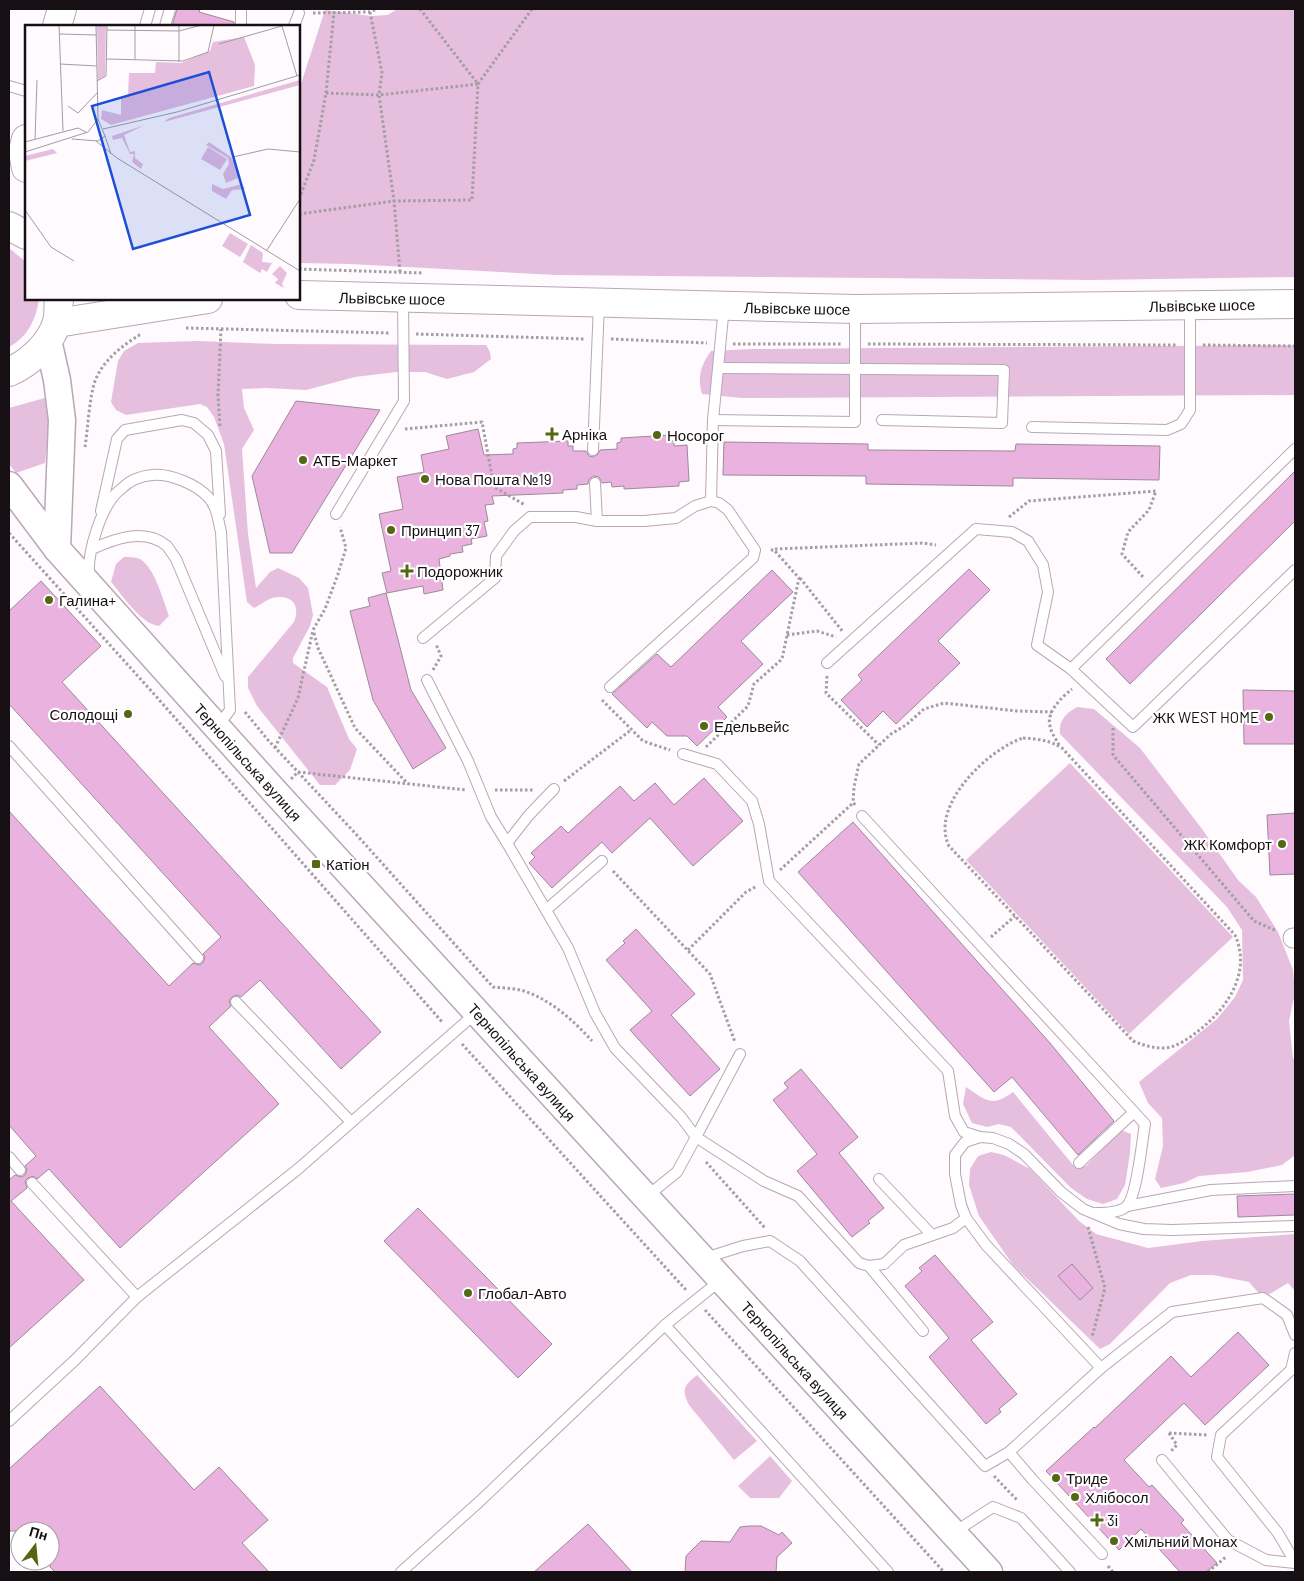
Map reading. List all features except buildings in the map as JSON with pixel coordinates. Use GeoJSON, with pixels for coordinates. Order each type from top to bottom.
{"type":"FeatureCollection","features":[{"type":"Feature","properties":{"kind":"main road"},"geometry":{"type":"LineString","coordinates":[[57,25],[62,9]]}},
{"type":"Feature","properties":{"kind":"main road"},"geometry":{"type":"LineString","coordinates":[[9,226],[25,234]]}},
{"type":"Feature","properties":{"kind":"main road","name":"Львівське шосе"},"geometry":{"type":"LineString","coordinates":[[300,296],[402,285],[599,303],[855,309],[1295,304]]}},
{"type":"Feature","properties":{"kind":"main road"},"geometry":{"type":"LineString","coordinates":[[54,321],[201,300]]}},
{"type":"Feature","properties":{"kind":"main road"},"geometry":{"type":"LineString","coordinates":[[9,372],[32,358],[54,321]]}},
{"type":"Feature","properties":{"kind":"main road"},"geometry":{"type":"LineString","coordinates":[[54,321],[57,380],[62,420],[54,546]]}},
{"type":"Feature","properties":{"kind":"main road","name":"Тернопільська вулиця"},"geometry":{"type":"LineString","coordinates":[[9,485],[54,546],[217,727],[989,1572]]}},
{"type":"Feature","properties":{"kind":"lane"},"geometry":{"type":"LineString","coordinates":[[145,25],[150,9]]}},
{"type":"Feature","properties":{"kind":"lane"},"geometry":{"type":"LineString","coordinates":[[165,25],[170,9]]}},
{"type":"Feature","properties":{"kind":"lane"},"geometry":{"type":"LineString","coordinates":[[241,9],[242,25]]}},
{"type":"Feature","properties":{"kind":"lane"},"geometry":{"type":"LineString","coordinates":[[294,25],[299,13]]}},
{"type":"Feature","properties":{"kind":"lane"},"geometry":{"type":"LineString","coordinates":[[9,86],[25,91]]}},
{"type":"Feature","properties":{"kind":"lane"},"geometry":{"type":"LineString","coordinates":[[336,514],[404,401],[402,285]]}},
{"type":"Feature","properties":{"kind":"lane"},"geometry":{"type":"LineString","coordinates":[[593,450],[599,303]]}},
{"type":"Feature","properties":{"kind":"lane"},"geometry":{"type":"LineString","coordinates":[[1032,427],[1167,430],[1181,424],[1190,410],[1190,305]]}},
{"type":"Feature","properties":{"kind":"lane"},"geometry":{"type":"LineString","coordinates":[[711,501],[712,420],[724,306]]}},
{"type":"Feature","properties":{"kind":"lane"},"geometry":{"type":"LineString","coordinates":[[712,420],[855,422],[855,309]]}},
{"type":"Feature","properties":{"kind":"lane"},"geometry":{"type":"LineString","coordinates":[[718,368],[1004,370],[1002,423],[882,420]]}},
{"type":"Feature","properties":{"kind":"lane"},"geometry":{"type":"LineString","coordinates":[[90,585],[88,566],[117,439],[125,430],[182,420],[194,423],[208,435],[216,451],[230,710],[217,727]]}},
{"type":"Feature","properties":{"kind":"lane"},"geometry":{"type":"LineString","coordinates":[[1070,669],[1295,449]]}},
{"type":"Feature","properties":{"kind":"lane"},"geometry":{"type":"LineString","coordinates":[[99,522],[119,490],[135,479],[153,475],[172,477],[185,482],[207,496],[215,507],[220,532]]}},
{"type":"Feature","properties":{"kind":"lane"},"geometry":{"type":"LineString","coordinates":[[595,483],[597,521]]}},
{"type":"Feature","properties":{"kind":"lane"},"geometry":{"type":"LineString","coordinates":[[423,638],[495,578],[496,556],[514,530],[530,518],[576,517],[597,521],[644,521],[676,518],[695,506],[711,501],[719,503],[728,510],[755,550],[753,558],[610,687]]}},
{"type":"Feature","properties":{"kind":"lane"},"geometry":{"type":"LineString","coordinates":[[827,662],[976,529],[1012,532],[1028,542],[1043,565],[1048,592],[1037,645],[1070,669],[1133,727],[1295,570]]}},
{"type":"Feature","properties":{"kind":"lane"},"geometry":{"type":"LineString","coordinates":[[92,549],[116,538],[137,536],[152,538],[166,546],[176,559],[228,682]]}},
{"type":"Feature","properties":{"kind":"lane"},"geometry":{"type":"LineString","coordinates":[[427,680],[468,761],[491,816],[568,948],[595,1012],[615,1048],[680,1117],[693,1141],[764,1181],[798,1196],[859,1263],[869,1266],[884,1264],[904,1245],[953,1228],[966,1218]]}},
{"type":"Feature","properties":{"kind":"lane"},"geometry":{"type":"LineString","coordinates":[[9,746],[198,958]]}},
{"type":"Feature","properties":{"kind":"lane"},"geometry":{"type":"LineString","coordinates":[[683,754],[717,764],[752,801],[759,824],[769,880],[948,1070],[955,1116],[964,1132],[980,1137],[993,1138],[1010,1144],[1024,1154],[1061,1192],[1082,1209],[1119,1224],[1144,1229],[1172,1230],[1295,1226]]}},
{"type":"Feature","properties":{"kind":"lane"},"geometry":{"type":"LineString","coordinates":[[507,843],[529,815],[554,789]]}},
{"type":"Feature","properties":{"kind":"lane"},"geometry":{"type":"LineString","coordinates":[[862,816],[1145,1124],[1134,1192],[1127,1206]]}},
{"type":"Feature","properties":{"kind":"lane"},"geometry":{"type":"LineString","coordinates":[[546,910],[602,860]]}},
{"type":"Feature","properties":{"kind":"lane"},"geometry":{"type":"LineString","coordinates":[[236,1002],[351,1122]]}},
{"type":"Feature","properties":{"kind":"lane"},"geometry":{"type":"LineString","coordinates":[[9,1421],[75,1360],[137,1297],[298,1169],[476,1012]]}},
{"type":"Feature","properties":{"kind":"lane"},"geometry":{"type":"LineString","coordinates":[[646,1197],[677,1172],[740,1054]]}},
{"type":"Feature","properties":{"kind":"lane"},"geometry":{"type":"LineString","coordinates":[[1079,1162],[1134,1112]]}},
{"type":"Feature","properties":{"kind":"lane"},"geometry":{"type":"LineString","coordinates":[[980,1137],[965,1142],[955,1155],[955,1174],[961,1205],[966,1218],[986,1245],[1101,1368]]}},
{"type":"Feature","properties":{"kind":"lane"},"geometry":{"type":"LineString","coordinates":[[9,1157],[20,1170]]}},
{"type":"Feature","properties":{"kind":"lane"},"geometry":{"type":"LineString","coordinates":[[879,1179],[932,1235]]}},
{"type":"Feature","properties":{"kind":"lane"},"geometry":{"type":"LineString","coordinates":[[32,1183],[137,1297]]}},
{"type":"Feature","properties":{"kind":"lane"},"geometry":{"type":"LineString","coordinates":[[1082,1209],[1096,1213],[1114,1212],[1127,1206],[1211,1190],[1295,1186]]}},
{"type":"Feature","properties":{"kind":"lane"},"geometry":{"type":"LineString","coordinates":[[702,1259],[743,1246],[770,1241],[800,1261],[985,1466],[1010,1452],[1101,1368],[1172,1312],[1264,1298],[1287,1315],[1295,1335]]}},
{"type":"Feature","properties":{"kind":"lane"},"geometry":{"type":"LineString","coordinates":[[869,1266],[923,1331]]}},
{"type":"Feature","properties":{"kind":"lane"},"geometry":{"type":"LineString","coordinates":[[401,1572],[479,1502],[665,1325],[721,1280]]}},
{"type":"Feature","properties":{"kind":"lane"},"geometry":{"type":"LineString","coordinates":[[665,1325],[888,1572]]}},
{"type":"Feature","properties":{"kind":"lane"},"geometry":{"type":"LineString","coordinates":[[1295,1353],[1291,1370],[1221,1435],[1217,1457],[1278,1534],[1295,1562]]}},
{"type":"Feature","properties":{"kind":"lane"},"geometry":{"type":"LineString","coordinates":[[1010,1452],[1032,1479],[1102,1554]]}},
{"type":"Feature","properties":{"kind":"lane"},"geometry":{"type":"LineString","coordinates":[[1162,1460],[1228,1540],[1266,1560],[1295,1562]]}},
{"type":"Feature","properties":{"kind":"lane"},"geometry":{"type":"LineString","coordinates":[[953,1533],[994,1507],[1022,1518],[1070,1572]]}},
{"type":"Feature","properties":{"kind":"path"},"geometry":{"type":"LineString","coordinates":[[299,13],[370,12],[377,9]]}},
{"type":"Feature","properties":{"kind":"path"},"geometry":{"type":"LineString","coordinates":[[420,9],[478,84]]}},
{"type":"Feature","properties":{"kind":"path"},"geometry":{"type":"LineString","coordinates":[[300,214],[394,201],[472,200],[478,84],[532,9]]}},
{"type":"Feature","properties":{"kind":"path"},"geometry":{"type":"LineString","coordinates":[[300,196],[314,160],[326,93],[334,12]]}},
{"type":"Feature","properties":{"kind":"path"},"geometry":{"type":"LineString","coordinates":[[370,12],[382,74],[379,95],[394,201],[402,285]]}},
{"type":"Feature","properties":{"kind":"path"},"geometry":{"type":"LineString","coordinates":[[326,93],[379,95],[478,84]]}},
{"type":"Feature","properties":{"kind":"path"},"geometry":{"type":"LineString","coordinates":[[300,269],[402,285],[430,273]]}},
{"type":"Feature","properties":{"kind":"path"},"geometry":{"type":"LineString","coordinates":[[221,329],[218,396],[221,434]]}},
{"type":"Feature","properties":{"kind":"path"},"geometry":{"type":"LineString","coordinates":[[84,454],[96,381],[106,363],[122,346],[143,332]]}},
{"type":"Feature","properties":{"kind":"path"},"geometry":{"type":"LineString","coordinates":[[387,430],[482,422],[494,487],[529,508]]}},
{"type":"Feature","properties":{"kind":"path"},"geometry":{"type":"LineString","coordinates":[[993,531],[1029,501],[1156,491],[1149,510],[1128,532],[1122,554],[1133,567]]}},
{"type":"Feature","properties":{"kind":"path"},"geometry":{"type":"LineString","coordinates":[[275,748],[298,698],[313,630],[325,609],[346,548],[336,514]]}},
{"type":"Feature","properties":{"kind":"path"},"geometry":{"type":"LineString","coordinates":[[9,533],[452,1034],[944,1572]]}},
{"type":"Feature","properties":{"kind":"path"},"geometry":{"type":"LineString","coordinates":[[755,550],[923,543],[955,548]]}},
{"type":"Feature","properties":{"kind":"path"},"geometry":{"type":"LineString","coordinates":[[34,561],[54,546]]}},
{"type":"Feature","properties":{"kind":"path"},"geometry":{"type":"LineString","coordinates":[[774,550],[850,642]]}},
{"type":"Feature","properties":{"kind":"path"},"geometry":{"type":"LineString","coordinates":[[695,757],[748,706],[754,684],[782,659],[799,578]]}},
{"type":"Feature","properties":{"kind":"path"},"geometry":{"type":"LineString","coordinates":[[313,630],[318,648],[355,728],[408,785]]}},
{"type":"Feature","properties":{"kind":"path"},"geometry":{"type":"LineString","coordinates":[[786,635],[817,632],[850,642]]}},
{"type":"Feature","properties":{"kind":"path"},"geometry":{"type":"LineString","coordinates":[[827,662],[826,693],[879,746]]}},
{"type":"Feature","properties":{"kind":"path"},"geometry":{"type":"LineString","coordinates":[[1059,746],[1049,725],[1052,712],[1064,696],[1082,680]]}},
{"type":"Feature","properties":{"kind":"path"},"geometry":{"type":"LineString","coordinates":[[610,687],[602,700],[631,730],[643,741],[683,754]]}},
{"type":"Feature","properties":{"kind":"path"},"geometry":{"type":"LineString","coordinates":[[795,856],[853,802],[859,764],[890,734],[906,725],[924,709],[944,703],[1017,711],[1052,712]]}},
{"type":"Feature","properties":{"kind":"path"},"geometry":{"type":"LineString","coordinates":[[243,707],[246,716],[355,833],[493,987],[523,991],[545,1001],[573,1020],[593,1041]]}},
{"type":"Feature","properties":{"kind":"path"},"geometry":{"type":"LineString","coordinates":[[1112,707],[1113,755],[1254,921],[1294,938]]}},
{"type":"Feature","properties":{"kind":"path"},"geometry":{"type":"LineString","coordinates":[[298,772],[450,790],[554,789],[631,730]]}},
{"type":"Feature","properties":{"kind":"path"},"geometry":{"type":"LineString","coordinates":[[1023,738],[1051,741],[1059,746],[1071,756],[1235,935],[1240,959],[1238,977],[1231,996],[1208,1024],[1181,1043],[1164,1048],[1148,1047],[1133,1041],[949,846],[946,840],[947,820],[951,804],[961,786],[992,754],[1010,742],[1023,738]]}},
{"type":"Feature","properties":{"kind":"path"},"geometry":{"type":"LineString","coordinates":[[853,802],[862,816]]}},
{"type":"Feature","properties":{"kind":"path"},"geometry":{"type":"LineString","coordinates":[[602,860],[710,974],[740,1054]]}},
{"type":"Feature","properties":{"kind":"path"},"geometry":{"type":"LineString","coordinates":[[688,950],[746,892],[769,880]]}},
{"type":"Feature","properties":{"kind":"path"},"geometry":{"type":"LineString","coordinates":[[981,945],[1015,916]]}},
{"type":"Feature","properties":{"kind":"path"},"geometry":{"type":"LineString","coordinates":[[693,1141],[766,1229]]}},
{"type":"Feature","properties":{"kind":"path"},"geometry":{"type":"LineString","coordinates":[[1082,1209],[1105,1288],[1094,1331],[1086,1351]]}},
{"type":"Feature","properties":{"kind":"path"},"geometry":{"type":"LineString","coordinates":[[1177,1445],[1169,1433],[1221,1435]]}},
{"type":"Feature","properties":{"kind":"path"},"geometry":{"type":"LineString","coordinates":[[1208,1572],[1239,1546]]}},
{"type":"Feature","properties":{"kind":"shaded area"},"geometry":{"type":"Polygon","coordinates":[[[397,9],[1295,9],[1295,277],[1092,280],[557,275],[300,263],[300,87],[325,10],[371,16],[388,15],[397,9]]]}},
{"type":"Feature","properties":{"kind":"shaded area"},"geometry":{"type":"Polygon","coordinates":[[[9,248],[25,261],[25,300],[39,300],[36,314],[30,327],[16,343],[9,347],[9,248]]]}},
{"type":"Feature","properties":{"kind":"shaded area"},"geometry":{"type":"Polygon","coordinates":[[[197,341],[276,344],[486,345],[490,352],[491,359],[474,372],[447,379],[425,372],[396,372],[355,377],[306,390],[242,389],[244,408],[254,430],[242,449],[248,534],[256,588],[270,572],[278,568],[299,578],[308,588],[313,615],[310,626],[293,658],[293,663],[327,687],[349,739],[357,749],[350,770],[335,785],[320,785],[257,706],[248,688],[248,677],[294,622],[296,610],[293,602],[279,597],[272,598],[254,608],[247,602],[224,444],[214,417],[207,407],[200,404],[126,415],[116,410],[111,402],[118,361],[124,351],[138,343],[197,341]]]}},
{"type":"Feature","properties":{"kind":"shaded area"},"geometry":{"type":"Polygon","coordinates":[[[1295,345],[1295,395],[741,398],[702,394],[700,382],[702,366],[711,351],[752,349],[1295,345]]]}},
{"type":"Feature","properties":{"kind":"shaded area"},"geometry":{"type":"Polygon","coordinates":[[[52,396],[45,463],[16,473],[9,464],[9,408],[52,396]]]}},
{"type":"Feature","properties":{"kind":"shaded area"},"geometry":{"type":"Polygon","coordinates":[[[124,557],[140,559],[154,576],[169,616],[159,626],[152,624],[139,615],[111,582],[116,564],[124,557]]]}},
{"type":"Feature","properties":{"kind":"shaded area"},"geometry":{"type":"Polygon","coordinates":[[[1077,707],[1094,709],[1140,748],[1238,880],[1256,897],[1278,932],[1293,970],[1295,993],[1289,1021],[1293,1058],[1295,1061],[1295,1155],[1282,1165],[1247,1172],[1199,1176],[1184,1183],[1161,1188],[1155,1179],[1163,1146],[1162,1118],[1148,1103],[1139,1082],[1217,1019],[1235,997],[1243,980],[1242,930],[1227,907],[1060,734],[1064,718],[1077,707]]]}},
{"type":"Feature","properties":{"kind":"shaded area"},"geometry":{"type":"Polygon","coordinates":[[[1070,763],[1233,937],[1129,1034],[966,860],[1070,763]]]}},
{"type":"Feature","properties":{"kind":"shaded area"},"geometry":{"type":"Polygon","coordinates":[[[966,1087],[984,1099],[994,1101],[1006,1097],[1013,1092],[1073,1165],[1086,1166],[1121,1130],[1131,1134],[1125,1185],[1117,1199],[1103,1204],[1087,1199],[1071,1188],[1011,1127],[999,1124],[987,1127],[972,1123],[963,1104],[966,1087]]]}},
{"type":"Feature","properties":{"kind":"shaded area"},"geometry":{"type":"Polygon","coordinates":[[[991,1152],[1004,1155],[1030,1169],[1079,1221],[1096,1234],[1148,1248],[1202,1241],[1295,1234],[1295,1291],[1288,1283],[1263,1298],[1249,1282],[1213,1275],[1191,1275],[1170,1283],[1110,1344],[1100,1349],[1013,1265],[979,1216],[969,1185],[970,1169],[978,1156],[991,1152]]]}},
{"type":"Feature","properties":{"kind":"shaded area"},"geometry":{"type":"Polygon","coordinates":[[[697,1375],[757,1441],[734,1460],[689,1405],[685,1395],[685,1388],[697,1375]]]}},
{"type":"Feature","properties":{"kind":"shaded area"},"geometry":{"type":"Polygon","coordinates":[[[770,1456],[792,1481],[779,1498],[750,1498],[738,1486],[770,1456]]]}},
{"type":"Feature","properties":{"kind":"place","name":"Арніка"},"geometry":{"type":"Point","coordinates":[552,434]}},
{"type":"Feature","properties":{"kind":"place","name":"Носорог"},"geometry":{"type":"Point","coordinates":[657,435]}},
{"type":"Feature","properties":{"kind":"place","name":"АТБ-Маркет"},"geometry":{"type":"Point","coordinates":[303,460]}},
{"type":"Feature","properties":{"kind":"place","name":"Нова Пошта №19"},"geometry":{"type":"Point","coordinates":[425,479]}},
{"type":"Feature","properties":{"kind":"place","name":"Принцип 37"},"geometry":{"type":"Point","coordinates":[391,530]}},
{"type":"Feature","properties":{"kind":"place","name":"Подорожник"},"geometry":{"type":"Point","coordinates":[407,571]}},
{"type":"Feature","properties":{"kind":"place","name":"Галина+"},"geometry":{"type":"Point","coordinates":[49,600]}},
{"type":"Feature","properties":{"kind":"place","name":"Солодощі"},"geometry":{"type":"Point","coordinates":[128,714]}},
{"type":"Feature","properties":{"kind":"place","name":"ЖК WEST HOME"},"geometry":{"type":"Point","coordinates":[1269,717]}},
{"type":"Feature","properties":{"kind":"place","name":"Едельвейс"},"geometry":{"type":"Point","coordinates":[704,726]}},
{"type":"Feature","properties":{"kind":"place","name":"ЖК Комфорт"},"geometry":{"type":"Point","coordinates":[1282,844]}},
{"type":"Feature","properties":{"kind":"place","name":"Катіон"},"geometry":{"type":"Point","coordinates":[316,864]}},
{"type":"Feature","properties":{"kind":"place","name":"Глобал-Авто"},"geometry":{"type":"Point","coordinates":[468,1293]}},
{"type":"Feature","properties":{"kind":"place","name":"Триде"},"geometry":{"type":"Point","coordinates":[1056,1478]}},
{"type":"Feature","properties":{"kind":"place","name":"Хлібосол"},"geometry":{"type":"Point","coordinates":[1075,1497]}},
{"type":"Feature","properties":{"kind":"place","name":"3і"},"geometry":{"type":"Point","coordinates":[1097,1520]}},
{"type":"Feature","properties":{"kind":"place","name":"Хмільний Монах"},"geometry":{"type":"Point","coordinates":[1114,1541]}}]}
